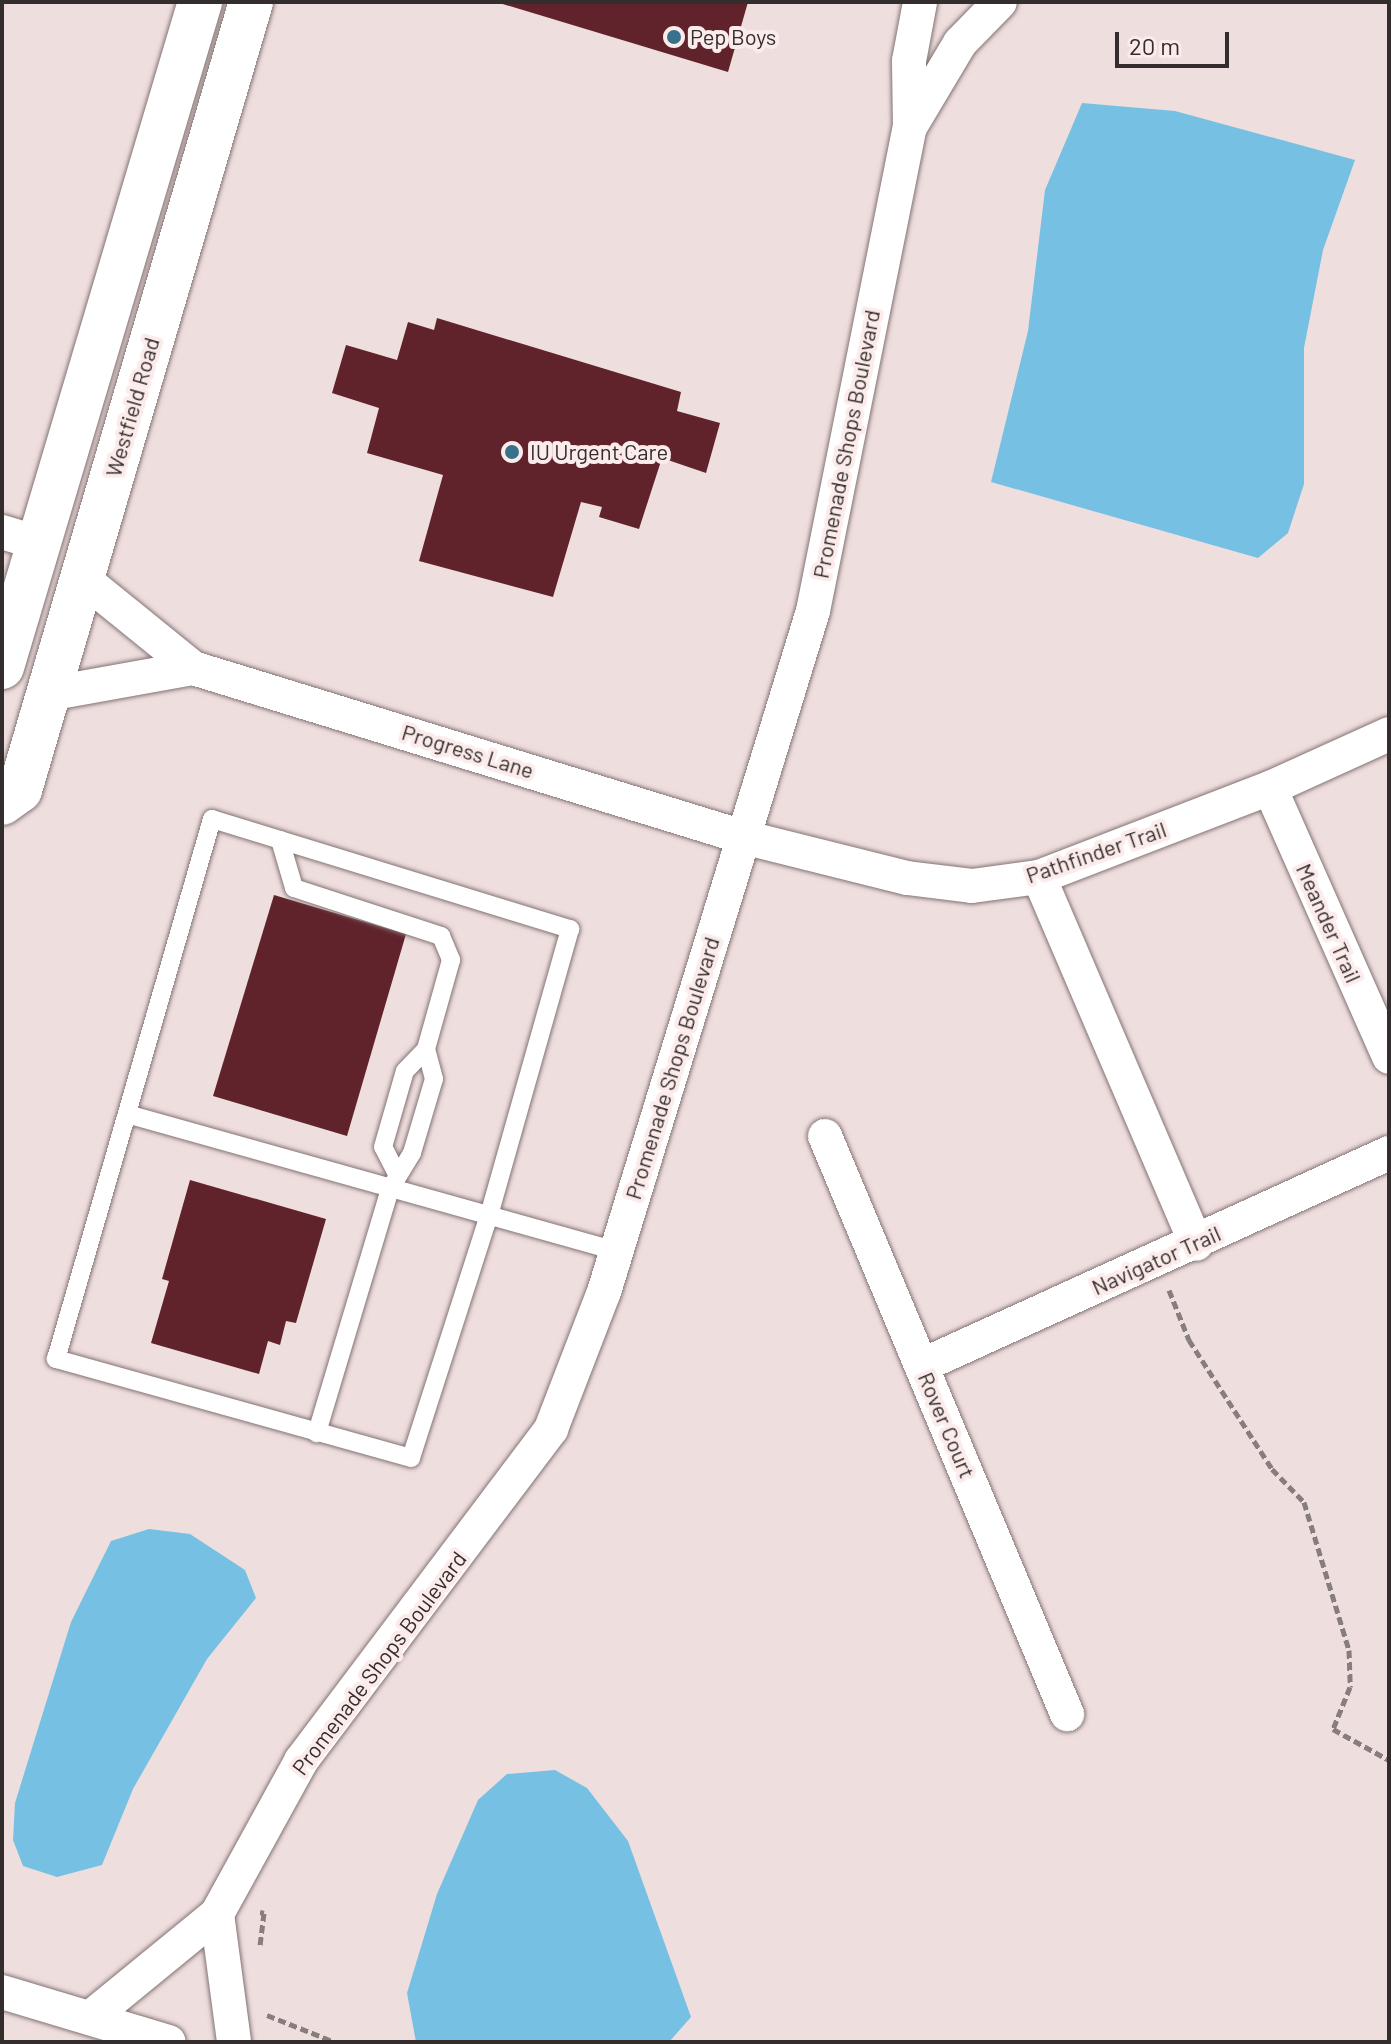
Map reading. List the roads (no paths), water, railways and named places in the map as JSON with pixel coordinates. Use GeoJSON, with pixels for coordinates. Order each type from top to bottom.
{"type":"FeatureCollection","features":[{"type":"Feature","properties":{"kind":"main road"},"geometry":{"type":"LineString","coordinates":[[2,667],[21,537],[200,2]]}},
{"type":"Feature","properties":{"kind":"main road","name":"Westfield Road"},"geometry":{"type":"LineString","coordinates":[[2,803],[20,790],[251,2]]}},
{"type":"Feature","properties":{"kind":"street","name":"Promenade Shops Boulevard"},"geometry":{"type":"LineString","coordinates":[[90,2018],[221,1907],[301,1761],[551,1429],[616,1251],[813,611],[910,127],[909,61],[920,2]]}},
{"type":"Feature","properties":{"kind":"street","name":"Promenade Shops Boulevard"},"geometry":{"type":"LineString","coordinates":[[910,127],[960,43],[1000,2]]}},
{"type":"Feature","properties":{"kind":"street"},"geometry":{"type":"LineString","coordinates":[[82,578],[193,668]]}},
{"type":"Feature","properties":{"kind":"street"},"geometry":{"type":"LineString","coordinates":[[48,694],[193,668]]}},
{"type":"Feature","properties":{"kind":"street","name":"Progress Lane"},"geometry":{"type":"LineString","coordinates":[[193,668],[743,837]]}},
{"type":"Feature","properties":{"kind":"street","name":"Pathfinder Trail"},"geometry":{"type":"LineString","coordinates":[[743,837],[920,879],[972,886],[1039,877],[1270,788],[1389,734]]}},
{"type":"Feature","properties":{"kind":"street","name":"Meander Trail"},"geometry":{"type":"LineString","coordinates":[[1270,788],[1389,1057]]}},
{"type":"Feature","properties":{"kind":"street"},"geometry":{"type":"LineString","coordinates":[[1039,877],[1196,1244]]}},
{"type":"Feature","properties":{"kind":"street","name":"Rover Court"},"geometry":{"type":"LineString","coordinates":[[825,1136],[1067,1714]]}},
{"type":"Feature","properties":{"kind":"street","name":"Navigator Trail"},"geometry":{"type":"LineString","coordinates":[[923,1365],[1196,1244],[1389,1153]]}},
{"type":"Feature","properties":{"kind":"street"},"geometry":{"type":"LineString","coordinates":[[221,1907],[234,2042]]}},
{"type":"Feature","properties":{"kind":"street"},"geometry":{"type":"LineString","coordinates":[[2,1992],[157,2040]]}},
{"type":"Feature","properties":{"kind":"lane"},"geometry":{"type":"LineString","coordinates":[[212,819],[280,840],[570,929],[489,1215],[411,1458],[56,1359],[212,819]]}},
{"type":"Feature","properties":{"kind":"lane"},"geometry":{"type":"LineString","coordinates":[[280,840],[294,888],[441,936],[451,960],[426,1049],[405,1071],[383,1147],[393,1180]]}},
{"type":"Feature","properties":{"kind":"lane"},"geometry":{"type":"LineString","coordinates":[[317,1433],[393,1180],[412,1153],[434,1079],[426,1049]]}},
{"type":"Feature","properties":{"kind":"lane"},"geometry":{"type":"LineString","coordinates":[[127,1114],[393,1180],[489,1215],[616,1251]]}},
{"type":"Feature","properties":{"kind":"water"},"geometry":{"type":"Polygon","coordinates":[[[1082,103],[1175,111],[1355,160],[1323,250],[1304,348],[1304,484],[1288,533],[1258,558],[991,482],[1028,331],[1045,190],[1082,103]]]}},
{"type":"Feature","properties":{"kind":"water"},"geometry":{"type":"Polygon","coordinates":[[[149,1529],[190,1534],[245,1570],[256,1598],[207,1659],[133,1789],[102,1865],[57,1877],[23,1866],[13,1840],[15,1803],[71,1622],[111,1541],[149,1529]]]}},
{"type":"Feature","properties":{"kind":"water"},"geometry":{"type":"Polygon","coordinates":[[[555,1770],[587,1788],[628,1841],[691,2017],[669,2042],[416,2042],[407,1993],[437,1894],[478,1800],[507,1774],[555,1770]]]}},
{"type":"Feature","properties":{"kind":"place","name":"Pep Boys"},"geometry":{"type":"Point","coordinates":[674,37]}},
{"type":"Feature","properties":{"kind":"place","name":"IU Urgent Care"},"geometry":{"type":"Point","coordinates":[512,452]}}]}
